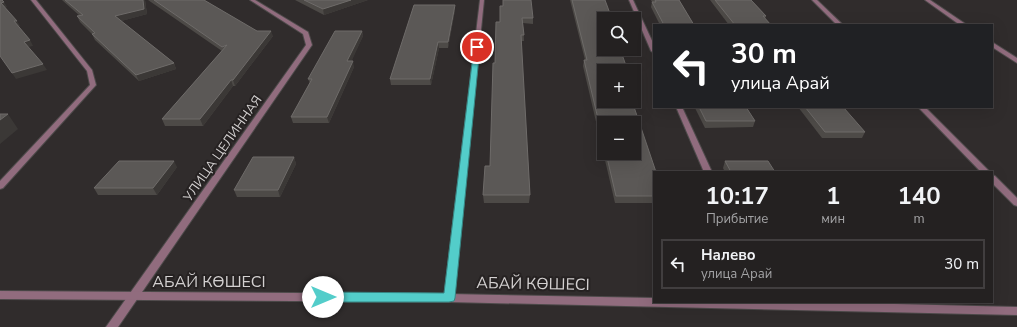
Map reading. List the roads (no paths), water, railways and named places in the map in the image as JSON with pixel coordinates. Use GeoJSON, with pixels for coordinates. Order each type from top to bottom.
{"type":"FeatureCollection","features":[{"type":"Feature","properties":{"kind":"street"},"geometry":{"type":"LineString","coordinates":[[0,186],[93,85],[90,71],[33,0]]}},
{"type":"Feature","properties":{"kind":"street","name":"УЛИЦА ЦЕЛИННАЯ"},"geometry":{"type":"LineString","coordinates":[[112,327],[309,45],[306,33],[252,0]]}},
{"type":"Feature","properties":{"kind":"street"},"geometry":{"type":"LineString","coordinates":[[449,298],[482,0]]}},
{"type":"Feature","properties":{"kind":"street"},"geometry":{"type":"LineString","coordinates":[[632,0],[653,49]]}},
{"type":"Feature","properties":{"kind":"street"},"geometry":{"type":"LineString","coordinates":[[814,0],[839,24]]}},
{"type":"Feature","properties":{"kind":"street"},"geometry":{"type":"LineString","coordinates":[[927,0],[963,24]]}},
{"type":"Feature","properties":{"kind":"street"},"geometry":{"type":"LineString","coordinates":[[993,45],[1017,60]]}},
{"type":"Feature","properties":{"kind":"street"},"geometry":{"type":"LineString","coordinates":[[679,108],[708,171]]}},
{"type":"Feature","properties":{"kind":"street"},"geometry":{"type":"LineString","coordinates":[[922,108],[985,171]]}},
{"type":"Feature","properties":{"kind":"street"},"geometry":{"type":"LineString","coordinates":[[993,179],[1017,204]]}},
{"type":"Feature","properties":{"kind":"street","name":"АБАЙ КӨШЕСІ"},"geometry":{"type":"LineString","coordinates":[[0,295],[449,298],[653,301]]}},
{"type":"Feature","properties":{"kind":"street","name":"АБАЙ КӨШЕСІ"},"geometry":{"type":"LineString","coordinates":[[766,303],[1017,311]]}}]}
